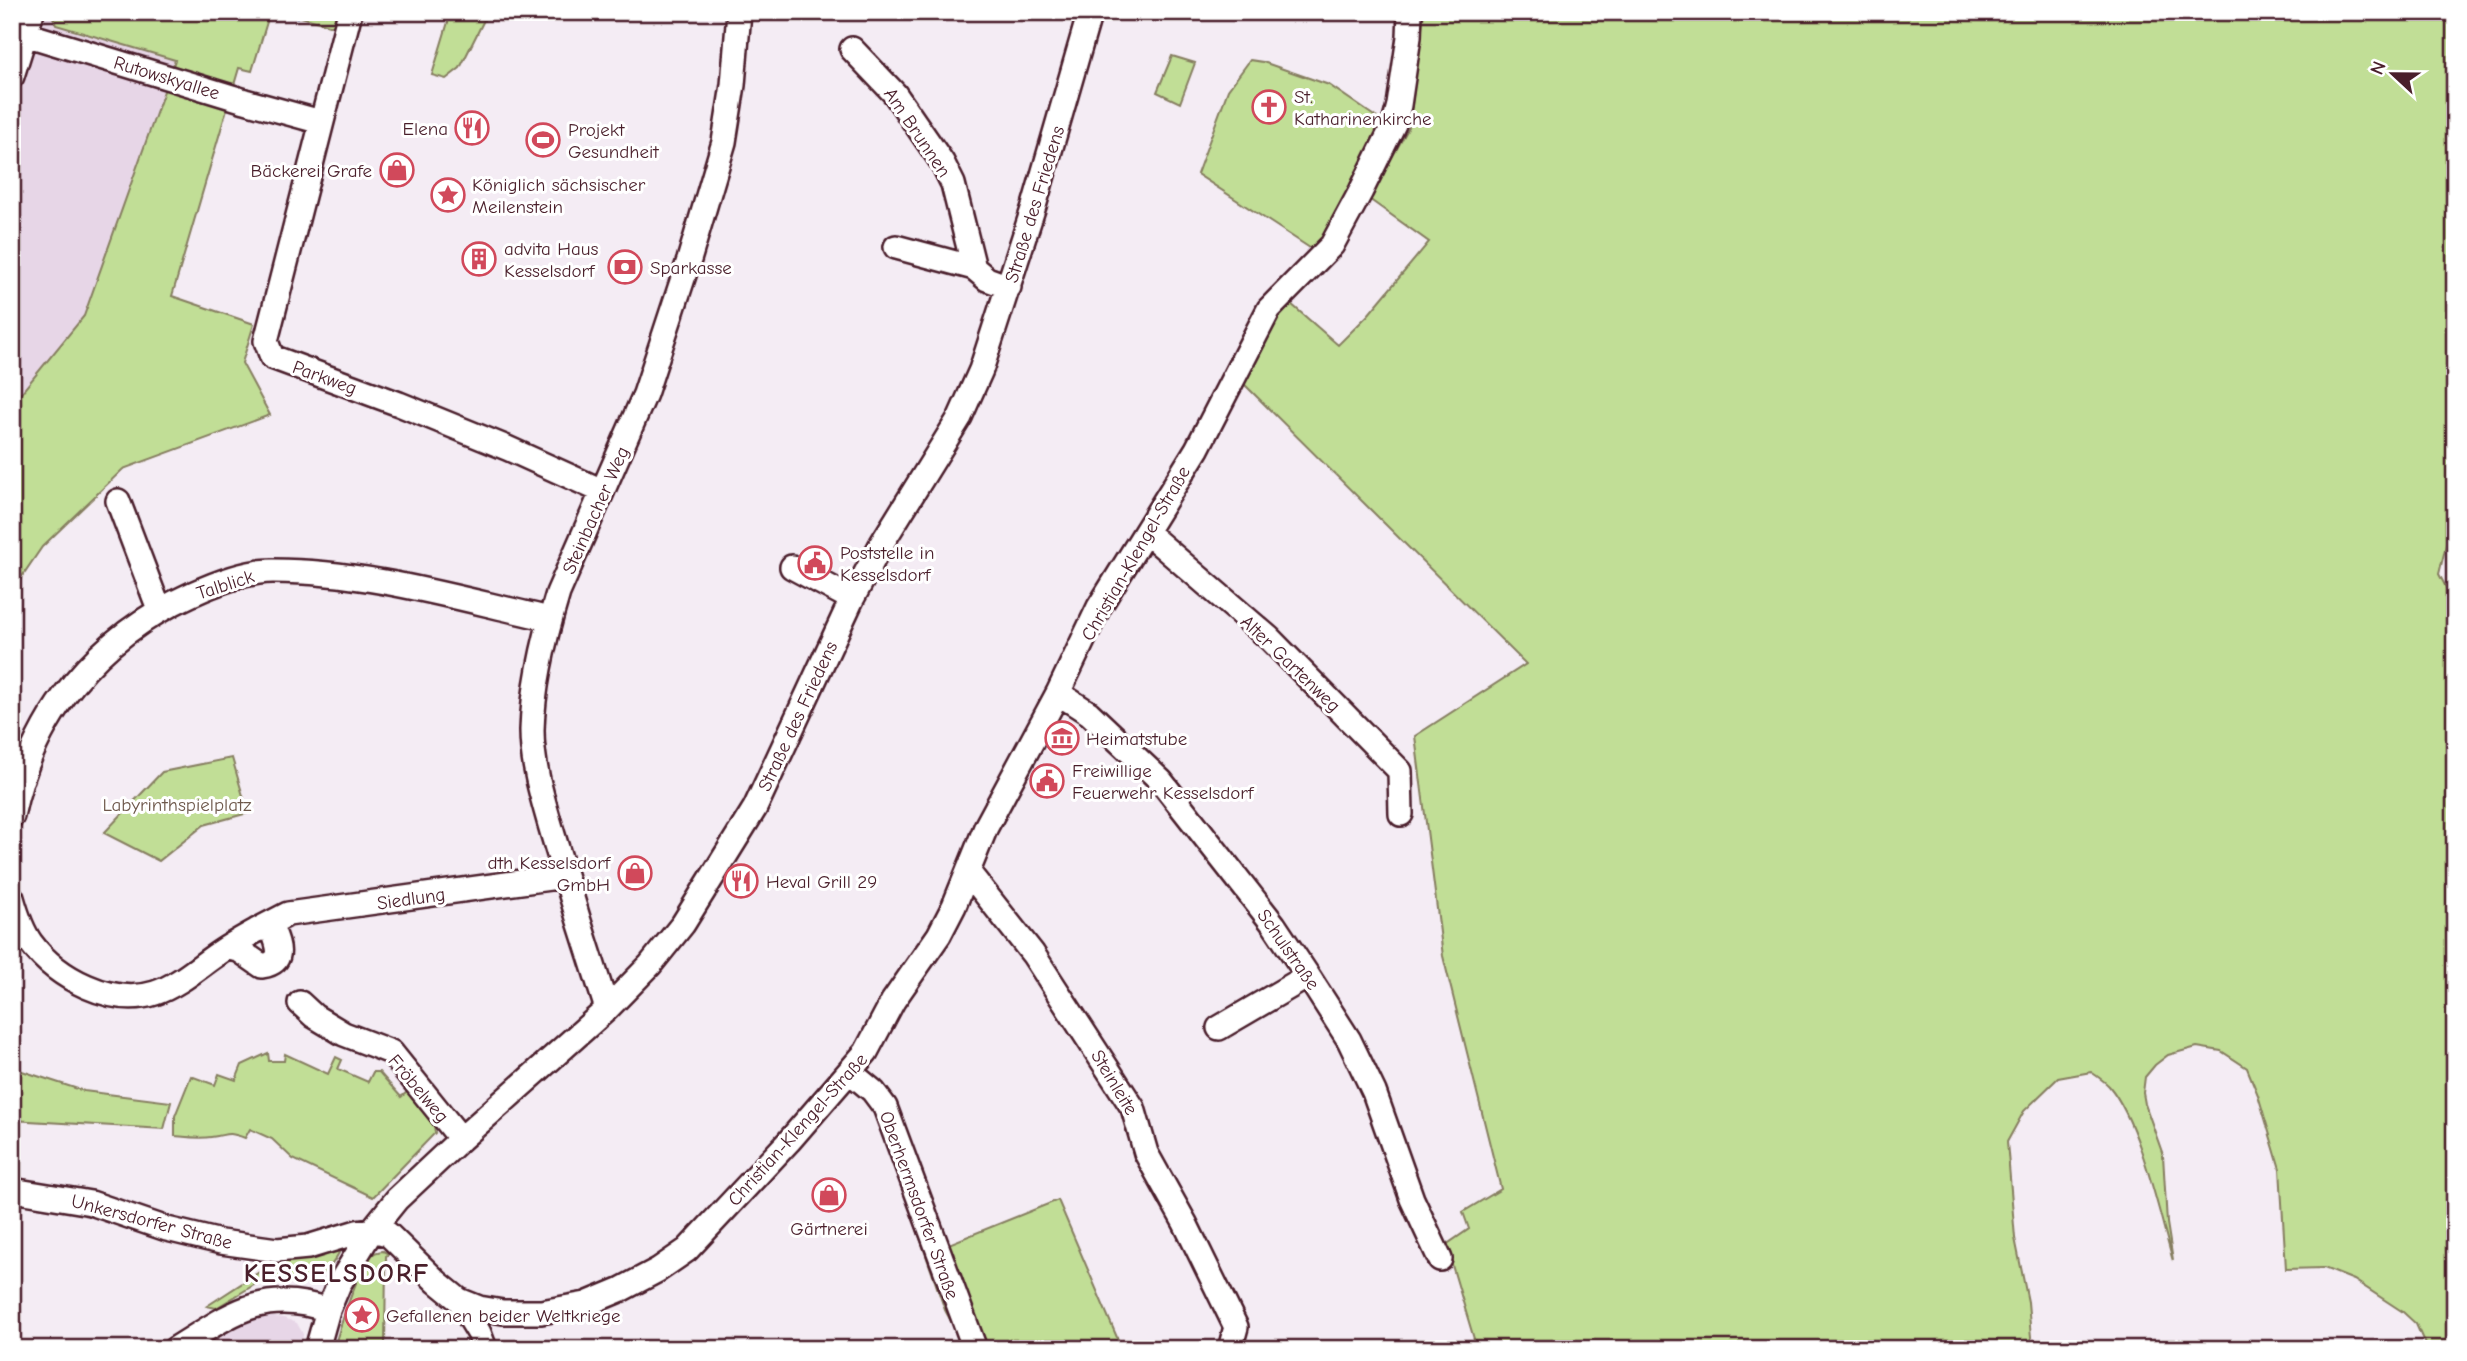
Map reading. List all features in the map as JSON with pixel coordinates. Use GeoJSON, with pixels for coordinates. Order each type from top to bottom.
{"type":"FeatureCollection","features":[{"type":"Feature","properties":{"kind":"street","name":"Parkweg"},"geometry":{"type":"LineString","coordinates":[[350,12],[266,341],[272,357],[484,438],[602,491]]}},
{"type":"Feature","properties":{"kind":"street","name":"Steinbacher Weg"},"geometry":{"type":"LineString","coordinates":[[607,1009],[536,772],[532,733],[533,705],[550,619],[558,593],[645,394],[703,214],[728,116],[739,12]]}},
{"type":"Feature","properties":{"kind":"street","name":"Straße des Friedens"},"geometry":{"type":"LineString","coordinates":[[317,1349],[339,1284],[372,1230],[397,1199],[607,1009],[666,947],[738,838],[755,808],[852,599],[882,543],[960,417],[982,370],[1090,12]]}},
{"type":"Feature","properties":{"kind":"street","name":"Christian-Klengel-Straße"},"geometry":{"type":"LineString","coordinates":[[459,1300],[479,1308],[503,1312],[541,1312],[586,1304],[658,1270],[687,1250],[789,1141],[866,1052],[893,1000],[939,935],[997,806],[1058,693],[1099,607],[1197,449],[1269,309],[1332,245],[1361,191],[1394,124],[1409,37],[1410,12]]}},
{"type":"Feature","properties":{"kind":"street","name":"Rutowskyallee"},"geometry":{"type":"LineString","coordinates":[[24,25],[245,101],[321,122]]}},
{"type":"Feature","properties":{"kind":"street"},"geometry":{"type":"LineString","coordinates":[[12,76],[24,25]]}},
{"type":"Feature","properties":{"kind":"street","name":"Am Brunnen"},"geometry":{"type":"LineString","coordinates":[[852,48],[895,94],[942,162],[953,184],[974,268]]}},
{"type":"Feature","properties":{"kind":"street"},"geometry":{"type":"LineString","coordinates":[[896,247],[974,268],[987,279],[1009,287]]}},
{"type":"Feature","properties":{"kind":"street"},"geometry":{"type":"LineString","coordinates":[[118,501],[159,609]]}},
{"type":"Feature","properties":{"kind":"street","name":"Alter Gartenweg"},"geometry":{"type":"LineString","coordinates":[[1146,532],[1269,638],[1401,771],[1401,814]]}},
{"type":"Feature","properties":{"kind":"street"},"geometry":{"type":"LineString","coordinates":[[792,567],[852,599]]}},
{"type":"Feature","properties":{"kind":"street","name":"Talblick"},"geometry":{"type":"LineString","coordinates":[[12,816],[24,771],[34,747],[74,682],[113,643],[159,609],[208,587],[272,571],[343,574],[550,619]]}},
{"type":"Feature","properties":{"kind":"street","name":"Schulstraße"},"geometry":{"type":"LineString","coordinates":[[1058,693],[1089,712],[1161,781],[1274,925],[1349,1040],[1374,1091],[1412,1199],[1440,1259]]}},
{"type":"Feature","properties":{"kind":"street","name":"Steinleite"},"geometry":{"type":"LineString","coordinates":[[969,873],[1033,954],[1133,1108],[1146,1153],[1185,1223],[1236,1327],[1230,1349]]}},
{"type":"Feature","properties":{"kind":"street","name":"Siedlung"},"geometry":{"type":"LineString","coordinates":[[261,928],[288,914],[565,876]]}},
{"type":"Feature","properties":{"kind":"street"},"geometry":{"type":"LineString","coordinates":[[12,898],[31,943],[77,983],[106,992],[138,997],[157,992],[186,977],[227,948],[261,928],[273,931],[280,950],[278,959],[271,965],[258,965],[239,950],[227,948]]}},
{"type":"Feature","properties":{"kind":"street"},"geometry":{"type":"LineString","coordinates":[[1219,1028],[1308,976]]}},
{"type":"Feature","properties":{"kind":"street","name":"Fröbelweg"},"geometry":{"type":"LineString","coordinates":[[300,1003],[314,1016],[344,1034],[391,1052],[461,1139]]}},
{"type":"Feature","properties":{"kind":"street","name":"Oberhermsdorfer Straße"},"geometry":{"type":"LineString","coordinates":[[850,1072],[873,1091],[885,1107],[975,1349]]}},
{"type":"Feature","properties":{"kind":"street","name":"Unkersdorfer Straße"},"geometry":{"type":"LineString","coordinates":[[12,1191],[92,1203],[167,1229],[220,1242],[277,1250],[308,1247],[372,1230]]}},
{"type":"Feature","properties":{"kind":"street","name":"Christian-Klengel-Straße"},"geometry":{"type":"LineString","coordinates":[[372,1230],[388,1234],[459,1300],[479,1333],[485,1349]]}},
{"type":"Feature","properties":{"kind":"street"},"geometry":{"type":"LineString","coordinates":[[175,1349],[240,1309],[264,1302],[296,1303],[328,1310]]}},
{"type":"Feature","properties":{"kind":"shaded area"},"geometry":{"type":"Polygon","coordinates":[[[12,12],[187,12],[173,69],[84,316],[12,404],[12,12]]]}},
{"type":"Feature","properties":{"kind":"shaded area"},"geometry":{"type":"Polygon","coordinates":[[[264,1316],[284,1318],[297,1323],[303,1334],[302,1345],[306,1349],[202,1349],[250,1320],[264,1316]]]}},
{"type":"Feature","properties":{"kind":"green space"},"geometry":{"type":"Polygon","coordinates":[[[51,12],[270,12],[252,71],[239,68],[172,296],[254,324],[242,363],[270,415],[123,469],[42,547],[12,591],[12,404],[84,316],[175,60],[56,25],[51,12]]]}},
{"type":"Feature","properties":{"kind":"green space"},"geometry":{"type":"Polygon","coordinates":[[[284,12],[340,12],[336,27],[284,12]]]}},
{"type":"Feature","properties":{"kind":"green space"},"geometry":{"type":"Polygon","coordinates":[[[451,12],[488,12],[460,68],[446,79],[432,75],[451,12]]]}},
{"type":"Feature","properties":{"kind":"green space"},"geometry":{"type":"Polygon","coordinates":[[[1424,12],[2455,12],[2455,508],[2439,574],[2449,593],[2455,595],[2455,1349],[2427,1349],[2416,1324],[2403,1312],[2354,1280],[2324,1268],[2286,1269],[2280,1169],[2258,1095],[2247,1068],[2221,1051],[2197,1047],[2168,1055],[2155,1065],[2145,1077],[2143,1093],[2163,1155],[2167,1223],[2173,1261],[2147,1169],[2130,1122],[2109,1086],[2098,1077],[2091,1072],[2058,1078],[2024,1111],[2007,1142],[2015,1238],[2028,1302],[2032,1349],[1477,1349],[1446,1245],[1469,1229],[1463,1212],[1501,1189],[1443,956],[1415,736],[1526,664],[1241,381],[1262,337],[1291,304],[1338,345],[1368,315],[1429,242],[1369,199],[1409,127],[1424,12]]]}},
{"type":"Feature","properties":{"kind":"green space"},"geometry":{"type":"Polygon","coordinates":[[[1172,56],[1195,63],[1180,103],[1157,92],[1172,56]]]}},
{"type":"Feature","properties":{"kind":"green space"},"geometry":{"type":"Polygon","coordinates":[[[1250,60],[1329,85],[1383,122],[1324,248],[1313,250],[1197,174],[1228,90],[1250,60]]]}},
{"type":"Feature","properties":{"kind":"green space","name":"Labyrinthspielplatz"},"geometry":{"type":"Polygon","coordinates":[[[232,758],[248,813],[204,825],[159,861],[104,833],[162,772],[232,758]]]}},
{"type":"Feature","properties":{"kind":"green space"},"geometry":{"type":"Polygon","coordinates":[[[268,1053],[269,1061],[284,1061],[285,1054],[328,1074],[336,1057],[342,1060],[338,1069],[368,1082],[373,1072],[379,1072],[401,1097],[413,1087],[433,1116],[435,1133],[373,1197],[293,1159],[272,1139],[250,1129],[245,1138],[230,1134],[202,1138],[175,1136],[175,1116],[191,1076],[215,1085],[219,1074],[236,1080],[242,1065],[268,1053]]]}},
{"type":"Feature","properties":{"kind":"green space"},"geometry":{"type":"Polygon","coordinates":[[[12,1064],[19,1070],[84,1091],[171,1102],[164,1129],[12,1120],[12,1064]]]}},
{"type":"Feature","properties":{"kind":"green space"},"geometry":{"type":"Polygon","coordinates":[[[924,1186],[944,1246],[1058,1200],[1122,1349],[960,1349],[960,1338],[945,1310],[905,1195],[924,1186]]]}},
{"type":"Feature","properties":{"kind":"green space"},"geometry":{"type":"Polygon","coordinates":[[[340,1251],[320,1277],[306,1282],[287,1281],[287,1269],[280,1257],[340,1251]]]}},
{"type":"Feature","properties":{"kind":"green space"},"geometry":{"type":"Polygon","coordinates":[[[383,1251],[389,1254],[386,1256],[385,1349],[334,1349],[361,1272],[372,1255],[383,1251]]]}},
{"type":"Feature","properties":{"kind":"green space"},"geometry":{"type":"Polygon","coordinates":[[[262,1255],[275,1257],[282,1272],[281,1281],[259,1282],[216,1308],[207,1306],[267,1267],[262,1255]]]}},
{"type":"Feature","properties":{"kind":"waterway"},"geometry":{"type":"LineString","coordinates":[[297,16],[299,12]]}},
{"type":"Feature","properties":{"kind":"place","name":"St. Katharinenkirche"},"geometry":{"type":"Point","coordinates":[1269,107]}},
{"type":"Feature","properties":{"kind":"place","name":"Elena"},"geometry":{"type":"Point","coordinates":[472,128]}},
{"type":"Feature","properties":{"kind":"place","name":"Projekt Gesundheit"},"geometry":{"type":"Point","coordinates":[543,140]}},
{"type":"Feature","properties":{"kind":"place","name":"Bäckerei Grafe"},"geometry":{"type":"Point","coordinates":[397,170]}},
{"type":"Feature","properties":{"kind":"place","name":"Königlich sächsischer Meilenstein"},"geometry":{"type":"Point","coordinates":[448,195]}},
{"type":"Feature","properties":{"kind":"place","name":"advita Haus Kesselsdorf"},"geometry":{"type":"Point","coordinates":[479,259]}},
{"type":"Feature","properties":{"kind":"place","name":"Sparkasse"},"geometry":{"type":"Point","coordinates":[625,267]}},
{"type":"Feature","properties":{"kind":"place","name":"Poststelle in Kesselsdorf"},"geometry":{"type":"Point","coordinates":[815,563]}},
{"type":"Feature","properties":{"kind":"place","name":"Heimatstube"},"geometry":{"type":"Point","coordinates":[1062,738]}},
{"type":"Feature","properties":{"kind":"place","name":"Freiwillige Feuerwehr Kesselsdorf"},"geometry":{"type":"Point","coordinates":[1047,781]}},
{"type":"Feature","properties":{"kind":"place","name":"dth Kesselsdorf GmbH"},"geometry":{"type":"Point","coordinates":[635,873]}},
{"type":"Feature","properties":{"kind":"place","name":"Heval Grill 29"},"geometry":{"type":"Point","coordinates":[741,881]}},
{"type":"Feature","properties":{"kind":"place","name":"Gärtnerei"},"geometry":{"type":"Point","coordinates":[829,1195]}},
{"type":"Feature","properties":{"kind":"place","name":"Gefallenen beider Weltkriege"},"geometry":{"type":"Point","coordinates":[362,1315]}},
{"type":"Feature","properties":{"kind":"district","name":"KESSELSDORF"},"geometry":{"type":"Point","coordinates":[337,1273]}}]}
